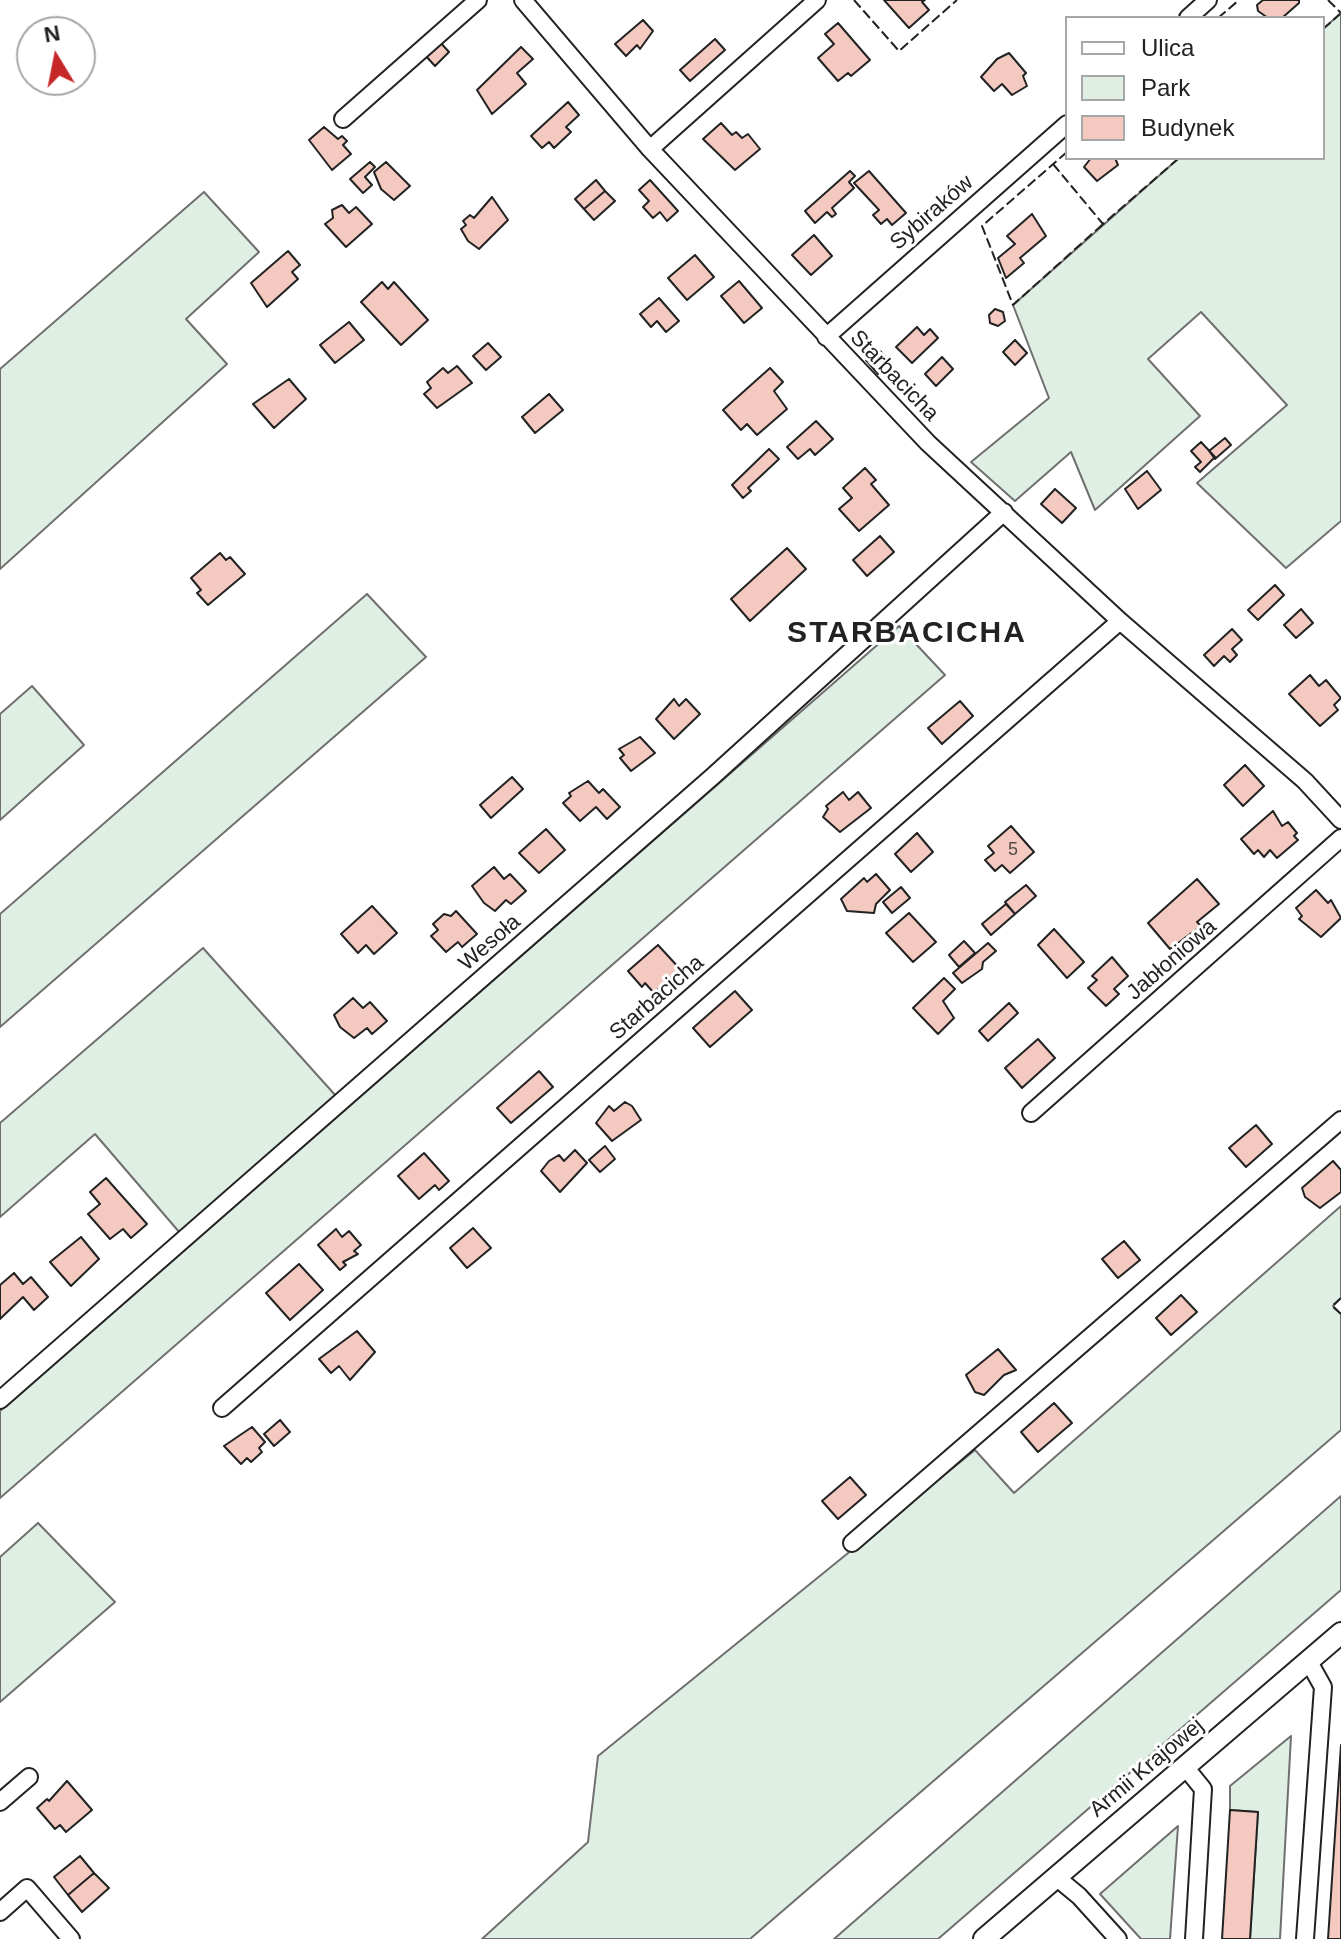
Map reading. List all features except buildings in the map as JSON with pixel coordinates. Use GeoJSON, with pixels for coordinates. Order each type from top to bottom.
{"type":"FeatureCollection","features":[{"type":"Feature","properties":{"kind":"street"},"geometry":{"type":"LineString","coordinates":[[343,119],[478,0]]}},
{"type":"Feature","properties":{"kind":"street"},"geometry":{"type":"LineString","coordinates":[[650,149],[817,0]]}},
{"type":"Feature","properties":{"kind":"street"},"geometry":{"type":"LineString","coordinates":[[1190,16],[1208,0]]}},
{"type":"Feature","properties":{"kind":"street","name":"Starbacicha"},"geometry":{"type":"LineString","coordinates":[[531,3],[650,149],[928,443],[1120,621],[1305,781],[1341,820]]}},
{"type":"Feature","properties":{"kind":"street","name":"Sybiraków"},"geometry":{"type":"LineString","coordinates":[[826,337],[1065,126]]}},
{"type":"Feature","properties":{"kind":"street","name":"Wesoła"},"geometry":{"type":"LineString","coordinates":[[0,1400],[724,767],[1004,512]]}},
{"type":"Feature","properties":{"kind":"street","name":"Starbacicha"},"geometry":{"type":"LineString","coordinates":[[222,1408],[1120,621]]}},
{"type":"Feature","properties":{"kind":"street","name":"Jabłoniowa"},"geometry":{"type":"LineString","coordinates":[[1031,1113],[1341,838]]}},
{"type":"Feature","properties":{"kind":"street"},"geometry":{"type":"LineString","coordinates":[[852,1543],[1341,1120]]}},
{"type":"Feature","properties":{"kind":"street","name":"Armii Krajowej"},"geometry":{"type":"LineString","coordinates":[[984,1939],[1341,1633]]}},
{"type":"Feature","properties":{"kind":"street"},"geometry":{"type":"LineString","coordinates":[[1305,1939],[1323,1687],[1309,1662]]}},
{"type":"Feature","properties":{"kind":"street"},"geometry":{"type":"LineString","coordinates":[[1186,1768],[1203,1789],[1194,1939]]}},
{"type":"Feature","properties":{"kind":"street"},"geometry":{"type":"LineString","coordinates":[[0,1802],[29,1777]]}},
{"type":"Feature","properties":{"kind":"street"},"geometry":{"type":"LineString","coordinates":[[1056,1877],[1079,1896],[1118,1939]]}},
{"type":"Feature","properties":{"kind":"street"},"geometry":{"type":"LineString","coordinates":[[0,1912],[27,1888],[71,1939]]}},
{"type":"Feature","properties":{"kind":"green space"},"geometry":{"type":"Polygon","coordinates":[[[1341,13],[1341,521],[1286,568],[1197,483],[1287,405],[1201,312],[1148,359],[1200,416],[1095,510],[1071,452],[1015,501],[971,462],[1049,398],[1013,305],[1177,160],[1325,160],[1325,27],[1341,13]]]}},
{"type":"Feature","properties":{"kind":"green space"},"geometry":{"type":"Polygon","coordinates":[[[204,192],[259,252],[186,319],[227,364],[0,569],[0,369],[204,192]]]}},
{"type":"Feature","properties":{"kind":"green space"},"geometry":{"type":"Polygon","coordinates":[[[367,594],[426,657],[0,1027],[0,914],[367,594]]]}},
{"type":"Feature","properties":{"kind":"green space"},"geometry":{"type":"Polygon","coordinates":[[[899,626],[945,675],[0,1498],[0,1411],[899,626]]]}},
{"type":"Feature","properties":{"kind":"green space"},"geometry":{"type":"Polygon","coordinates":[[[32,686],[84,745],[0,820],[0,714],[32,686]]]}},
{"type":"Feature","properties":{"kind":"green space"},"geometry":{"type":"Polygon","coordinates":[[[203,948],[336,1096],[180,1233],[95,1134],[0,1217],[0,1123],[203,948]]]}},
{"type":"Feature","properties":{"kind":"green space"},"geometry":{"type":"Polygon","coordinates":[[[1341,1206],[1341,1298],[1333,1306],[1341,1314],[1341,1430],[750,1939],[482,1939],[588,1842],[598,1756],[975,1450],[1014,1493],[1341,1206]]]}},
{"type":"Feature","properties":{"kind":"green space"},"geometry":{"type":"Polygon","coordinates":[[[1341,1496],[1341,1590],[938,1939],[834,1939],[1341,1496]]]}},
{"type":"Feature","properties":{"kind":"green space"},"geometry":{"type":"Polygon","coordinates":[[[38,1523],[115,1602],[0,1702],[0,1557],[38,1523]]]}},
{"type":"Feature","properties":{"kind":"green space"},"geometry":{"type":"Polygon","coordinates":[[[1291,1736],[1280,1939],[1250,1939],[1258,1812],[1230,1810],[1230,1786],[1291,1736]]]}},
{"type":"Feature","properties":{"kind":"green space"},"geometry":{"type":"Polygon","coordinates":[[[1178,1826],[1170,1939],[1141,1939],[1100,1894],[1178,1826]]]}},
{"type":"Feature","properties":{"kind":"fence"},"geometry":{"type":"LineString","coordinates":[[854,0],[899,51],[957,0]]}},
{"type":"Feature","properties":{"kind":"fence"},"geometry":{"type":"LineString","coordinates":[[1220,16],[1239,0]]}},
{"type":"Feature","properties":{"kind":"fence"},"geometry":{"type":"LineString","coordinates":[[1328,0],[1341,13]]}},
{"type":"Feature","properties":{"kind":"fence"},"geometry":{"type":"LineString","coordinates":[[1325,27],[1340,14]]}},
{"type":"Feature","properties":{"kind":"fence"},"geometry":{"type":"LineString","coordinates":[[1065,154],[982,226],[1013,305],[1103,224]]}},
{"type":"Feature","properties":{"kind":"fence"},"geometry":{"type":"LineString","coordinates":[[1053,164],[1103,224],[1177,160]]}},
{"type":"Feature","properties":{"kind":"fence"},"geometry":{"type":"LineString","coordinates":[[1341,1298],[1332,1306],[1341,1314]]}},
{"type":"Feature","properties":{"kind":"district","name":"STARBACICHA"},"geometry":{"type":"Point","coordinates":[907,634]}}]}
